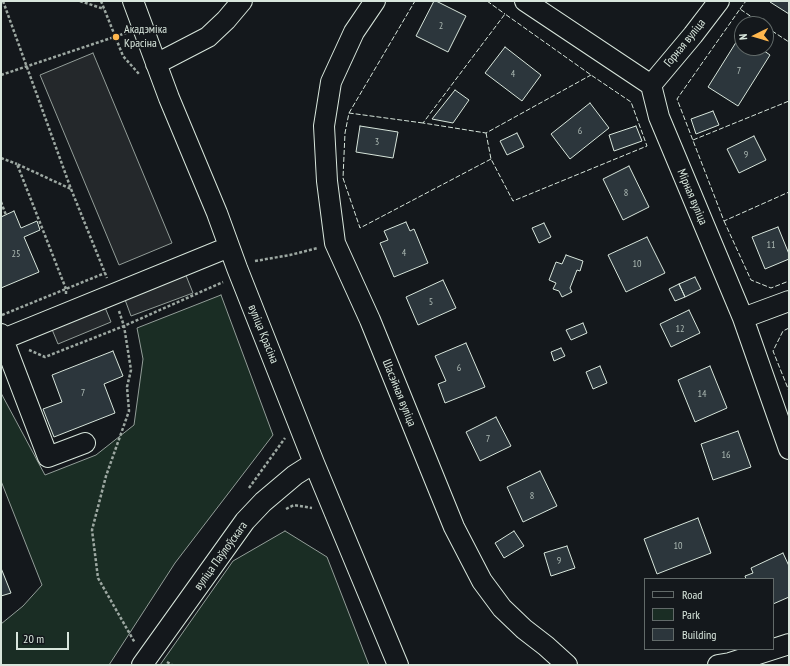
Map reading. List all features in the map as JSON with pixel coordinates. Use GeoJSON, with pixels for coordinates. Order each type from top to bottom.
{"type":"FeatureCollection","features":[{"type":"Feature","properties":{"kind":"street","name":"вуліца Красіна"},"geometry":{"type":"LineString","coordinates":[[133,1],[156,64],[217,213],[314,462],[398,665]]}},
{"type":"Feature","properties":{"kind":"street"},"geometry":{"type":"LineString","coordinates":[[156,64],[208,37],[226,20],[242,1]]}},
{"type":"Feature","properties":{"kind":"street","name":"Шасэйная вуліца"},"geometry":{"type":"LineString","coordinates":[[375,1],[354,32],[331,82],[324,126],[327,181],[335,243],[370,320],[454,527],[482,581],[507,613],[567,665]]}},
{"type":"Feature","properties":{"kind":"street"},"geometry":{"type":"LineString","coordinates":[[525,1],[651,85]]}},
{"type":"Feature","properties":{"kind":"street","name":"Горная вуліца"},"geometry":{"type":"LineString","coordinates":[[651,85],[719,1]]}},
{"type":"Feature","properties":{"kind":"street","name":"Мірная вуліца"},"geometry":{"type":"LineString","coordinates":[[651,85],[659,116],[743,318],[789,449]]}},
{"type":"Feature","properties":{"kind":"street"},"geometry":{"type":"LineString","coordinates":[[85,443],[48,457],[2,337],[23,331],[67,314],[230,247]]}},
{"type":"Feature","properties":{"kind":"street"},"geometry":{"type":"LineString","coordinates":[[743,318],[789,301]]}},
{"type":"Feature","properties":{"kind":"street","name":"вуліца Паўлоўскага"},"geometry":{"type":"LineString","coordinates":[[137,657],[245,521],[263,502],[295,475],[314,462]]}},
{"type":"Feature","properties":{"kind":"street"},"geometry":{"type":"LineString","coordinates":[[774,649],[789,644]]}},
{"type":"Feature","properties":{"kind":"street"},"geometry":{"type":"LineString","coordinates":[[718,665],[730,664],[771,650]]}},
{"type":"Feature","properties":{"kind":"path"},"geometry":{"type":"LineString","coordinates":[[3,1],[71,189],[105,273],[124,326],[131,370],[127,387],[129,411],[106,476],[92,530],[98,578],[136,643],[137,657]]}},
{"type":"Feature","properties":{"kind":"path"},"geometry":{"type":"LineString","coordinates":[[80,1],[104,9]]}},
{"type":"Feature","properties":{"kind":"path"},"geometry":{"type":"LineString","coordinates":[[1,76],[116,37]]}},
{"type":"Feature","properties":{"kind":"path"},"geometry":{"type":"LineString","coordinates":[[1,158],[71,189]]}},
{"type":"Feature","properties":{"kind":"path"},"geometry":{"type":"LineString","coordinates":[[17,164],[66,289],[67,314]]}},
{"type":"Feature","properties":{"kind":"path"},"geometry":{"type":"LineString","coordinates":[[1,202],[6,215]]}},
{"type":"Feature","properties":{"kind":"path"},"geometry":{"type":"LineString","coordinates":[[252,261],[290,255],[335,243]]}},
{"type":"Feature","properties":{"kind":"path"},"geometry":{"type":"LineString","coordinates":[[1,316],[105,273]]}},
{"type":"Feature","properties":{"kind":"path"},"geometry":{"type":"LineString","coordinates":[[16,310],[29,351],[45,357],[124,326],[227,281]]}},
{"type":"Feature","properties":{"kind":"green space"},"geometry":{"type":"Polygon","coordinates":[[[221,295],[273,435],[175,563],[109,665],[1,665],[1,624],[23,606],[42,585],[1,481],[1,393],[45,475],[96,455],[134,425],[143,359],[137,328],[221,295]]]}},
{"type":"Feature","properties":{"kind":"green space"},"geometry":{"type":"Polygon","coordinates":[[[285,531],[327,557],[369,665],[160,665],[233,561],[285,531]]]}},
{"type":"Feature","properties":{"kind":"shaded area"},"geometry":{"type":"Polygon","coordinates":[[[93,53],[172,243],[119,265],[40,75],[93,53]]]}},
{"type":"Feature","properties":{"kind":"shaded area"},"geometry":{"type":"Polygon","coordinates":[[[185,273],[193,293],[131,316],[124,297],[185,273]]]}},
{"type":"Feature","properties":{"kind":"shaded area"},"geometry":{"type":"Polygon","coordinates":[[[104,305],[111,322],[58,344],[51,327],[104,305]]]}},
{"type":"Feature","properties":{"kind":"building"},"geometry":{"type":"Polygon","coordinates":[[[434,1],[466,16],[448,52],[416,36],[434,1]]]}},
{"type":"Feature","properties":{"kind":"building"},"geometry":{"type":"Polygon","coordinates":[[[789,1],[789,14],[770,2],[789,1]]]}},
{"type":"Feature","properties":{"kind":"building"},"geometry":{"type":"Polygon","coordinates":[[[734,46],[734,56],[769,56],[738,106],[708,87],[734,46]]]}},
{"type":"Feature","properties":{"kind":"building"},"geometry":{"type":"Polygon","coordinates":[[[505,47],[541,75],[522,101],[485,73],[505,47]]]}},
{"type":"Feature","properties":{"kind":"building"},"geometry":{"type":"Polygon","coordinates":[[[455,90],[469,100],[453,123],[432,119],[455,90]]]}},
{"type":"Feature","properties":{"kind":"building"},"geometry":{"type":"Polygon","coordinates":[[[590,103],[609,128],[570,159],[551,134],[590,103]]]}},
{"type":"Feature","properties":{"kind":"building"},"geometry":{"type":"Polygon","coordinates":[[[713,111],[719,125],[696,134],[691,119],[713,111]]]}},
{"type":"Feature","properties":{"kind":"building"},"geometry":{"type":"Polygon","coordinates":[[[360,126],[398,132],[393,158],[356,152],[360,126]]]}},
{"type":"Feature","properties":{"kind":"building"},"geometry":{"type":"Polygon","coordinates":[[[636,126],[642,141],[614,151],[609,135],[636,126]]]}},
{"type":"Feature","properties":{"kind":"building"},"geometry":{"type":"Polygon","coordinates":[[[517,133],[524,147],[507,155],[500,141],[517,133]]]}},
{"type":"Feature","properties":{"kind":"building"},"geometry":{"type":"Polygon","coordinates":[[[754,136],[766,160],[739,173],[727,149],[754,136]]]}},
{"type":"Feature","properties":{"kind":"building"},"geometry":{"type":"Polygon","coordinates":[[[629,166],[649,207],[623,220],[603,179],[629,166]]]}},
{"type":"Feature","properties":{"kind":"building"},"geometry":{"type":"Polygon","coordinates":[[[14,211],[21,228],[37,221],[40,230],[24,237],[39,272],[1,288],[1,217],[14,211]]]}},
{"type":"Feature","properties":{"kind":"building"},"geometry":{"type":"Polygon","coordinates":[[[406,222],[410,231],[414,229],[428,263],[394,277],[380,243],[388,240],[384,231],[406,222]]]}},
{"type":"Feature","properties":{"kind":"building"},"geometry":{"type":"Polygon","coordinates":[[[544,223],[551,237],[539,243],[532,228],[544,223]]]}},
{"type":"Feature","properties":{"kind":"building"},"geometry":{"type":"Polygon","coordinates":[[[778,227],[789,254],[789,259],[765,269],[752,237],[778,227]]]}},
{"type":"Feature","properties":{"kind":"building"},"geometry":{"type":"Polygon","coordinates":[[[647,237],[665,273],[626,292],[608,255],[647,237]]]}},
{"type":"Feature","properties":{"kind":"building"},"geometry":{"type":"Polygon","coordinates":[[[566,255],[583,261],[580,271],[577,270],[570,288],[572,292],[562,297],[559,291],[553,289],[556,283],[549,280],[556,262],[562,264],[566,255]]]}},
{"type":"Feature","properties":{"kind":"building"},"geometry":{"type":"Polygon","coordinates":[[[695,277],[701,289],[685,297],[679,284],[695,277]]]}},
{"type":"Feature","properties":{"kind":"building"},"geometry":{"type":"Polygon","coordinates":[[[443,280],[456,308],[418,325],[406,297],[443,280]]]}},
{"type":"Feature","properties":{"kind":"building"},"geometry":{"type":"Polygon","coordinates":[[[679,284],[685,297],[675,301],[669,289],[679,284]]]}},
{"type":"Feature","properties":{"kind":"building"},"geometry":{"type":"Polygon","coordinates":[[[689,310],[700,333],[671,347],[660,324],[689,310]]]}},
{"type":"Feature","properties":{"kind":"building"},"geometry":{"type":"Polygon","coordinates":[[[583,323],[587,333],[571,340],[566,330],[583,323]]]}},
{"type":"Feature","properties":{"kind":"building"},"geometry":{"type":"Polygon","coordinates":[[[466,343],[485,387],[445,403],[438,384],[446,381],[435,356],[466,343]]]}},
{"type":"Feature","properties":{"kind":"building"},"geometry":{"type":"Polygon","coordinates":[[[561,348],[565,356],[554,361],[551,352],[561,348]]]}},
{"type":"Feature","properties":{"kind":"building"},"geometry":{"type":"Polygon","coordinates":[[[113,351],[123,376],[104,384],[115,413],[54,437],[43,409],[62,402],[52,375],[113,351]]]}},
{"type":"Feature","properties":{"kind":"building"},"geometry":{"type":"Polygon","coordinates":[[[600,366],[607,383],[593,389],[586,372],[600,366]]]}},
{"type":"Feature","properties":{"kind":"building"},"geometry":{"type":"Polygon","coordinates":[[[710,366],[727,408],[695,422],[678,380],[710,366]]]}},
{"type":"Feature","properties":{"kind":"building"},"geometry":{"type":"Polygon","coordinates":[[[496,417],[511,446],[480,461],[466,432],[496,417]]]}},
{"type":"Feature","properties":{"kind":"building"},"geometry":{"type":"Polygon","coordinates":[[[738,431],[751,467],[713,480],[701,444],[738,431]]]}},
{"type":"Feature","properties":{"kind":"building"},"geometry":{"type":"Polygon","coordinates":[[[540,471],[557,506],[523,522],[507,487],[540,471]]]}},
{"type":"Feature","properties":{"kind":"building"},"geometry":{"type":"Polygon","coordinates":[[[698,518],[711,553],[657,574],[644,539],[698,518]]]}},
{"type":"Feature","properties":{"kind":"building"},"geometry":{"type":"Polygon","coordinates":[[[514,531],[524,546],[504,558],[495,543],[514,531]]]}},
{"type":"Feature","properties":{"kind":"building"},"geometry":{"type":"Polygon","coordinates":[[[567,546],[575,568],[551,576],[544,553],[567,546]]]}},
{"type":"Feature","properties":{"kind":"building"},"geometry":{"type":"Polygon","coordinates":[[[783,553],[789,566],[789,597],[774,604],[774,578],[746,578],[745,576],[753,573],[751,568],[783,553]]]}},
{"type":"Feature","properties":{"kind":"building"},"geometry":{"type":"Polygon","coordinates":[[[1,568],[11,593],[1,596],[1,568]]]}},
{"type":"Feature","properties":{"kind":"fence"},"geometry":{"type":"LineString","coordinates":[[349,113],[415,1]]}},
{"type":"Feature","properties":{"kind":"fence"},"geometry":{"type":"LineString","coordinates":[[487,1],[505,14]]}},
{"type":"Feature","properties":{"kind":"fence"},"geometry":{"type":"LineString","coordinates":[[740,9],[746,1]]}},
{"type":"Feature","properties":{"kind":"fence"},"geometry":{"type":"LineString","coordinates":[[735,16],[740,9],[750,16]]}},
{"type":"Feature","properties":{"kind":"fence"},"geometry":{"type":"LineString","coordinates":[[486,133],[491,159],[513,201],[647,146],[631,102],[505,14],[423,123],[486,133],[591,75]]}},
{"type":"Feature","properties":{"kind":"fence"},"geometry":{"type":"LineString","coordinates":[[734,18],[677,99],[724,221],[789,192]]}},
{"type":"Feature","properties":{"kind":"fence"},"geometry":{"type":"LineString","coordinates":[[774,32],[789,42]]}},
{"type":"Feature","properties":{"kind":"fence"},"geometry":{"type":"LineString","coordinates":[[693,140],[789,101]]}},
{"type":"Feature","properties":{"kind":"fence"},"geometry":{"type":"LineString","coordinates":[[423,123],[349,113],[345,133],[343,178],[360,228],[491,159]]}},
{"type":"Feature","properties":{"kind":"fence"},"geometry":{"type":"LineString","coordinates":[[724,221],[751,280],[771,288],[789,281]]}},
{"type":"Feature","properties":{"kind":"fence"},"geometry":{"type":"LineString","coordinates":[[789,328],[783,331],[773,351],[789,391]]}},
{"type":"Feature","properties":{"kind":"place","name":"Акадэміка Красіна"},"geometry":{"type":"Point","coordinates":[116,37]}}]}
